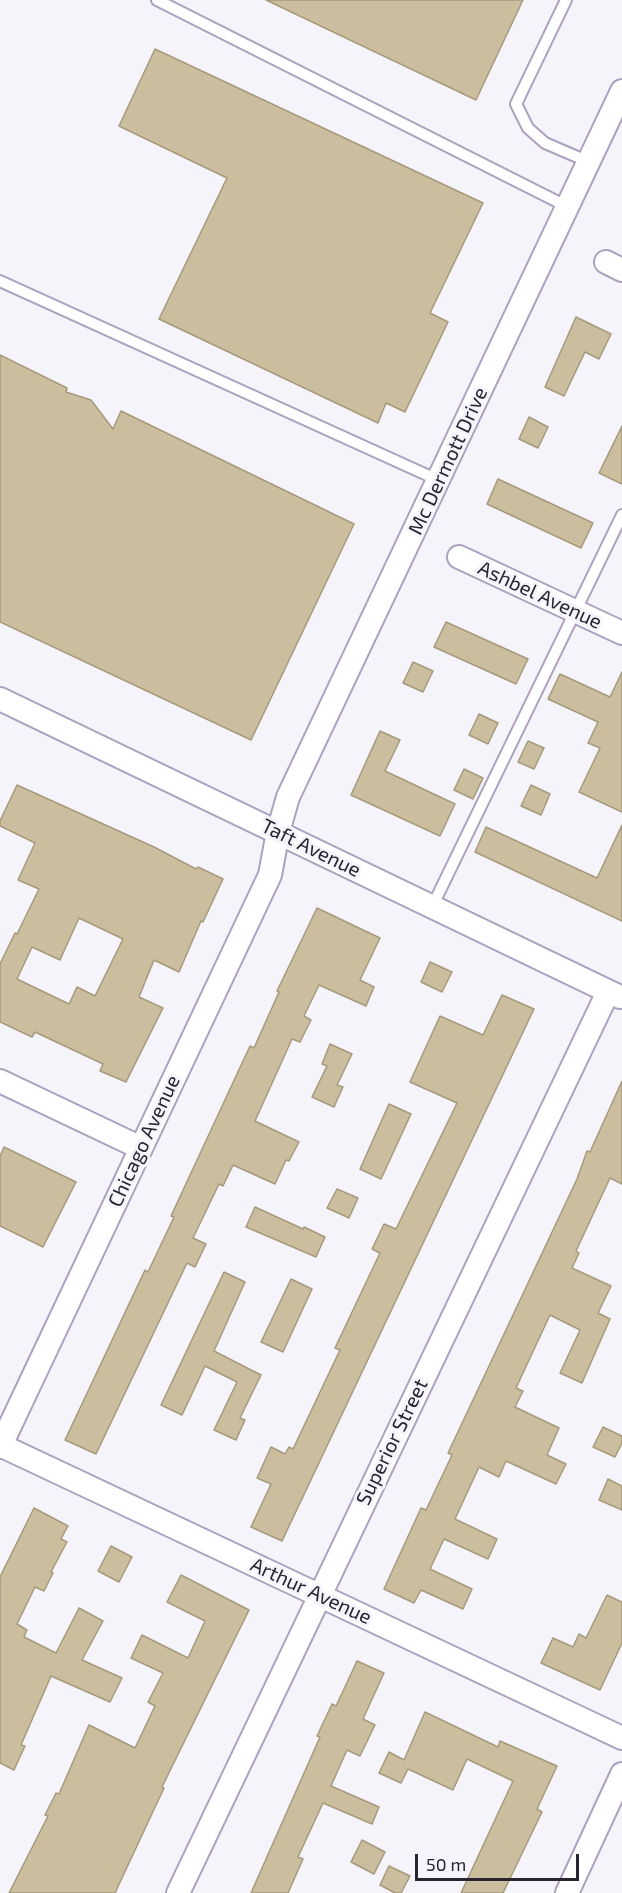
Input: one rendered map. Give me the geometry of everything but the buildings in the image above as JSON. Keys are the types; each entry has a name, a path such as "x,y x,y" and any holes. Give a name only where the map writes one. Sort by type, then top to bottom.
{"street":[{"name":"Mc Dermott Drive","path":"278,832 288,797 622,91"},
{"name":"Ashbel Avenue","path":"459,557 622,633"},
{"name":"Taft Avenue","path":"0,699 615,995"},
{"name":"Chicago Avenue","path":"0,1446 270,875 278,832"},
{"name":"Superior Street","path":"178,1893 319,1595 615,995"},
{"path":"0,1081 141,1148"},
{"name":"Arthur Avenue","path":"0,1446 622,1738"},
{"path":"567,1893 622,1774"}],"lane":[{"path":"157,0 568,207"},
{"path":"566,0 516,104 528,128 545,143 589,162"},
{"path":"0,281 439,480"},
{"path":"432,907 622,515"}]}
